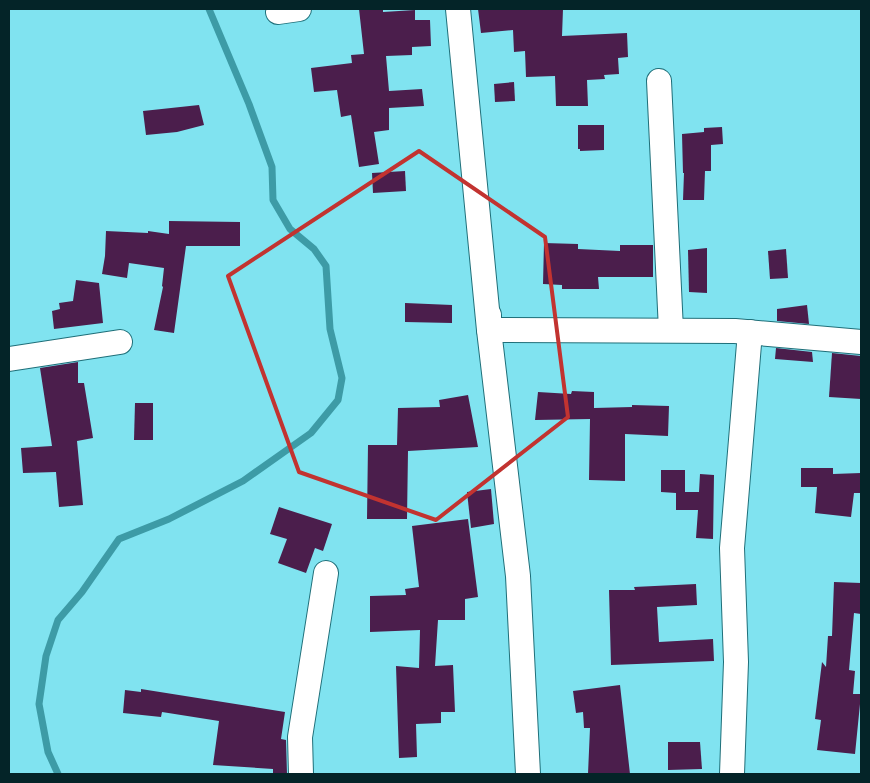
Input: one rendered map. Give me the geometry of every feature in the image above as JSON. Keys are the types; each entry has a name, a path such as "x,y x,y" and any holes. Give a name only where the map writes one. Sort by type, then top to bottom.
{"street":[{"path":"458,9 490,330 518,576 528,774"},
{"path":"658,81 672,330"},
{"path":"487,211 490,330"},
{"path":"490,330 750,332 861,342"},
{"path":"732,774 736,662 732,548 750,332"},
{"path":"9,359 120,342"},
{"path":"301,774 300,737 326,573"}],"highlighted area":[{"path":"419,151 545,237 568,417 436,520 299,472 228,276"}],"building":[{"path":"359,9 383,9 383,12 415,10 415,20 430,20 431,46 412,47 412,55 386,56 389,91 422,89 424,106 389,108 389,130 374,132 379,164 359,167 351,115 341,117 337,90 314,92 311,68 352,63 351,55 364,54"},
{"path":"478,9 563,9 562,36 627,33 628,57 618,58 619,74 604,75 605,79 587,80 588,106 556,106 555,76 526,77 525,51 514,52 513,30 481,33"},
{"path":"514,82 515,101 495,102 494,84"},
{"path":"199,105 204,125 177,132 146,135 143,111"},
{"path":"578,125 604,125 604,150 580,151 578,149"},
{"path":"722,127 723,144 711,145 711,171 705,171 704,200 683,200 682,134 704,132 704,128"},
{"path":"405,171 406,191 373,193 372,173"},
{"path":"169,221 240,222 240,246 186,246 174,333 154,330 163,287 164,268 129,263 127,278 102,274 106,231 148,233 148,231 169,234"},
{"path":"544,243 578,244 578,249 620,251 620,245 653,245 653,277 598,277 599,289 562,289 562,285 543,284"},
{"path":"707,248 707,293 689,292 688,250"},
{"path":"786,249 788,278 770,279 768,251"},
{"path":"76,280 99,283 103,323 54,329 52,311 60,309 59,303 73,301"},
{"path":"405,303 452,305 452,323 405,322"},
{"path":"807,305 809,324 777,321 777,309"},
{"path":"776,348 812,352 813,362 775,359"},
{"path":"832,353 861,356 861,399 829,397"},
{"path":"78,362 78,383 84,383 93,438 77,441 83,505 59,507 56,472 23,473 21,448 52,446 40,368"},
{"path":"572,391 594,392 594,408 632,407 632,405 669,406 668,436 625,434 625,481 589,480 590,419 535,420 538,392 571,394"},
{"path":"468,395 478,447 408,451 407,519 367,519 368,445 397,445 398,408 440,407 439,400"},
{"path":"135,403 153,403 153,440 134,440"},
{"path":"801,468 833,468 833,474 861,473 861,493 854,493 851,517 815,513 817,487 801,487"},
{"path":"661,470 685,470 685,492 699,492 700,474 714,475 713,539 696,538 698,510 676,510 676,493 661,492"},
{"path":"491,489 494,524 471,528 467,492"},
{"path":"279,507 332,524 323,551 315,548 306,573 278,563 287,539 270,534"},
{"path":"468,519 478,597 465,599 465,620 438,620 435,666 453,665 455,712 441,712 441,723 416,724 417,757 399,758 396,666 419,668 420,630 370,632 370,596 406,595 405,589 419,587 412,526"},
{"path":"834,582 861,583 861,614 854,613 849,670 855,671 853,694 861,694 855,754 817,750 821,720 815,719 822,662 826,667 828,636 832,636"},
{"path":"696,584 697,605 657,607 659,642 713,639 714,661 611,665 609,590 635,590 634,587"},
{"path":"620,685 630,774 588,774 590,728 584,728 583,712 576,713 573,691"},
{"path":"141,689 285,712 281,739 286,740 287,774 273,774 273,769 213,765 219,721 162,712 161,717 123,713 125,690 141,692"},
{"path":"668,742 700,742 702,769 668,770"}],"waterway":[{"path":"58,774 48,752 39,704 46,656 58,620 82,592 119,539 169,519 243,481 311,433 338,400 342,378 330,329 326,266 314,249 290,229 273,200 272,167 249,104 209,9"}]}
